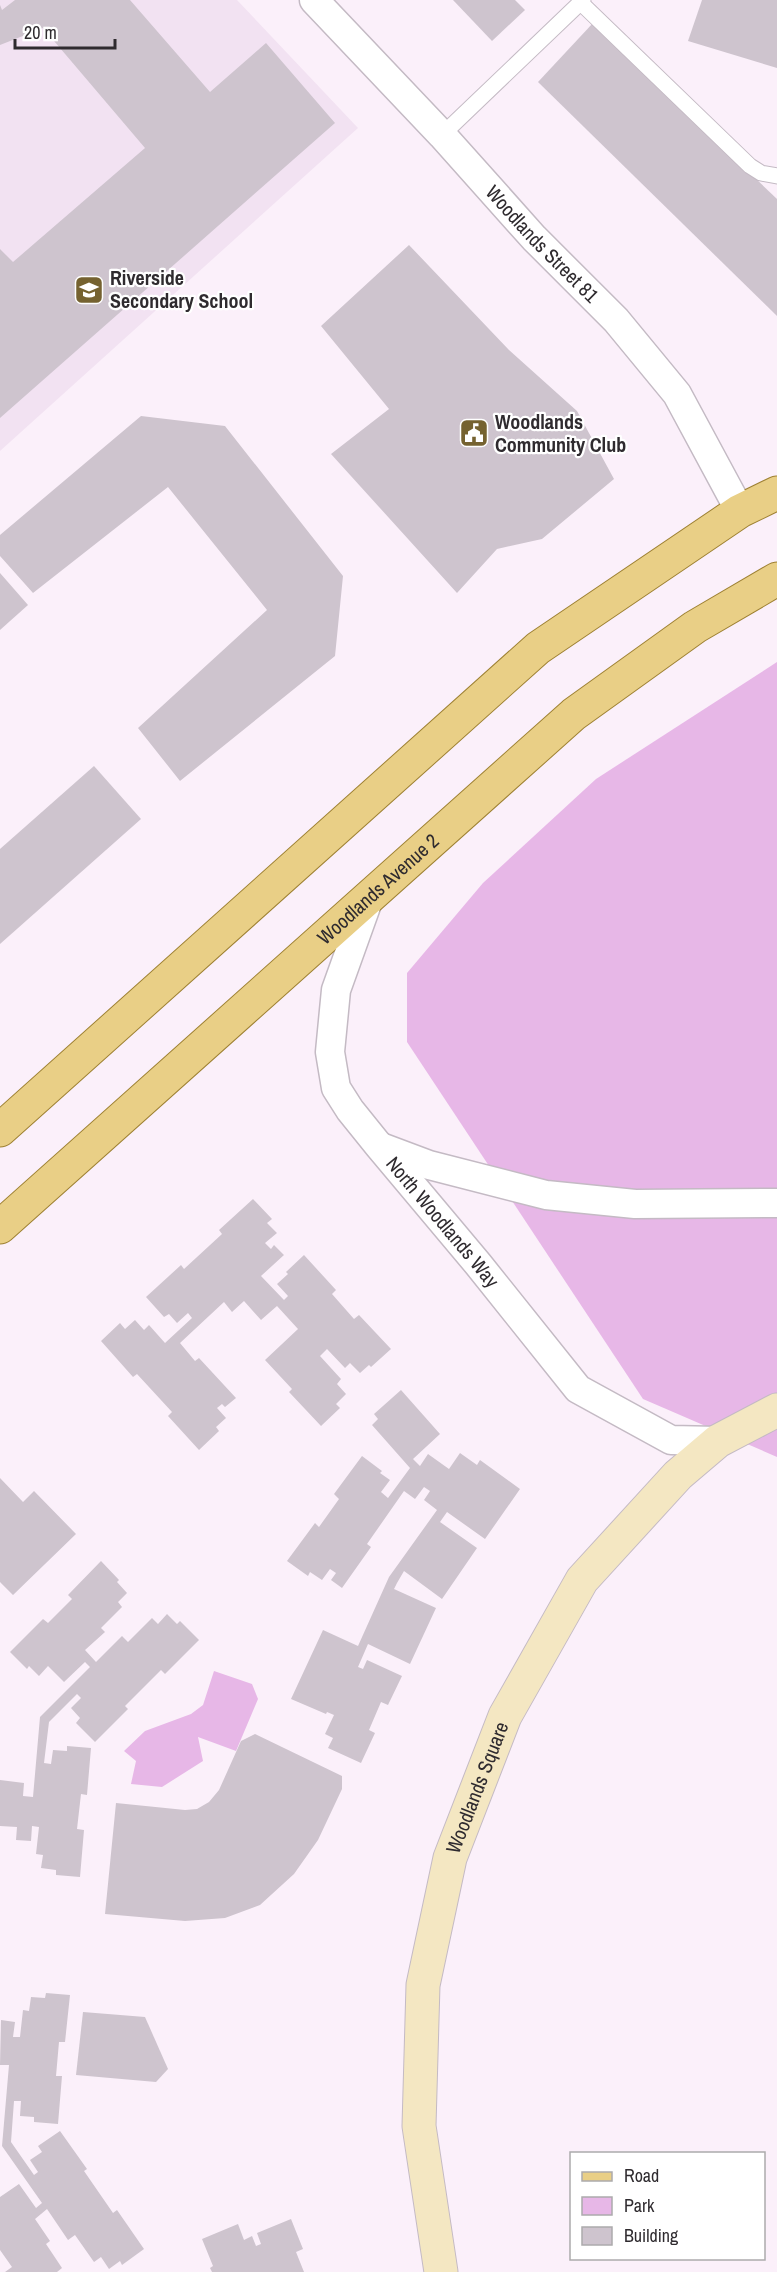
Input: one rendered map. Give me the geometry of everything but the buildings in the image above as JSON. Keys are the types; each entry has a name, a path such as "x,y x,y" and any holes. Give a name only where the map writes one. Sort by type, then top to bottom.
{"main road":[{"path":"0,1130 538,648 740,511 777,493"},
{"name":"Woodlands Avenue 2","path":"0,1227 574,714 695,627 777,579"}],"street":[{"name":"Woodlands Street 81","path":"314,0 442,135 534,238 616,320 677,394 740,511"},
{"name":"North Woodlands Way","path":"369,898 336,990 330,1052 336,1088 350,1110 578,1389 671,1440 718,1441"},
{"path":"379,1146 429,1165 546,1195 635,1204 777,1203"},
{"name":"Woodlands Square","path":"441,2272 419,2126 423,1985 450,1858 505,1716 582,1580 678,1475 718,1441 777,1410"}],"lane":[{"path":"442,135 582,1 750,166 761,173 777,176"}],"shaded area":[{"name":"Riverside Secondary School","path":"0,0 237,0 358,128 0,451"}],"green space":[{"path":"777,662 777,1457 643,1399 407,1042 407,973 483,883 596,779"},
{"path":"214,1671 252,1684 258,1699 236,1751 198,1737 203,1761 162,1787 131,1784 136,1761 124,1751 145,1731 191,1714 203,1705"}],"place":[{"name":"Riverside Secondary School","path":"89,290"},
{"name":"Woodlands Community Club","path":"474,433"}]}
